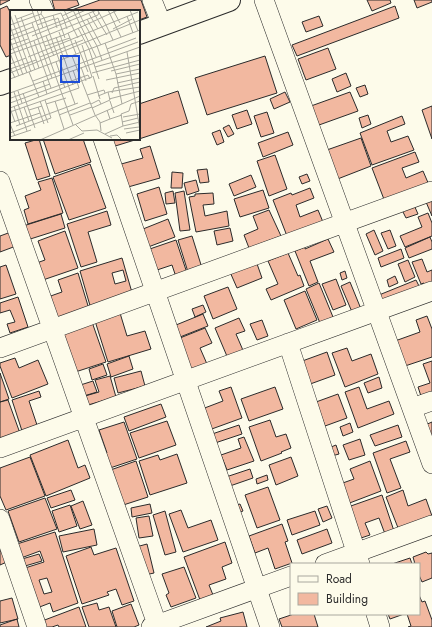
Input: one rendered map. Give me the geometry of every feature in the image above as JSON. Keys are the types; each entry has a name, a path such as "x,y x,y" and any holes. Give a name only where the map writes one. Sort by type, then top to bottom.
{"street":[{"path":"39,0 44,10"},
{"path":"152,0 162,25"},
{"path":"140,33 229,0"},
{"path":"264,0 432,464"},
{"path":"0,84 10,80"},
{"path":"103,140 270,627"},
{"path":"0,182 84,417 156,626 290,576"},
{"path":"0,348 432,191"},
{"path":"0,448 432,291"},
{"path":"288,343 358,558"},
{"path":"412,408 432,401"},
{"path":"0,519 37,627"},
{"path":"330,563 358,558 432,525"},
{"path":"376,615 380,627"}],"building":[{"path":"0,0 10,0 0,5"},
{"path":"52,0 77,0 79,5 65,10 55,10"},
{"path":"100,0 141,0 147,17 140,20 140,10 72,10"},
{"path":"367,0 390,0 391,3 372,11"},
{"path":"414,0 432,0 432,2 417,8"},
{"path":"7,6 10,12 10,55 6,57 0,45 0,9"},
{"path":"395,6 399,18 297,56 292,45"},
{"path":"319,16 323,26 306,32 302,22"},
{"path":"328,48 336,69 306,80 298,59"},
{"path":"265,56 277,93 207,115 195,78"},
{"path":"346,73 351,86 337,92 332,79"},
{"path":"365,85 368,94 360,97 356,88"},
{"path":"178,91 188,123 140,139 140,104"},
{"path":"285,92 290,102 274,109 270,99"},
{"path":"350,92 358,111 319,125 311,106"},
{"path":"432,106 432,139 422,110"},
{"path":"247,110 252,124 237,129 232,115"},
{"path":"267,112 274,133 261,137 254,116"},
{"path":"368,115 371,124 362,128 359,118"},
{"path":"402,116 405,124 387,131 391,142 408,136 414,150 372,165 360,133"},
{"path":"229,125 234,134 228,137 223,128"},
{"path":"220,130 224,142 217,145 212,133"},
{"path":"288,132 293,145 263,157 258,143"},
{"path":"361,138 371,166 335,180 324,151"},
{"path":"39,140 50,176 37,180 25,143"},
{"path":"43,140 83,140 91,162 55,174"},
{"path":"109,140 135,140 112,147"},
{"path":"150,146 160,178 121,189 114,166 143,158 140,149"},
{"path":"415,152 419,162 402,168 406,178 423,171 429,185 385,202 372,168"},
{"path":"275,155 287,189 269,196 257,161"},
{"path":"90,164 106,208 69,220 53,177"},
{"path":"207,169 209,182 200,183 197,170"},
{"path":"172,172 183,173 182,188 171,188"},
{"path":"307,174 310,181 302,184 299,177"},
{"path":"251,175 256,187 234,196 229,184"},
{"path":"52,178 63,213 28,224 24,210 29,208 25,196 41,190 38,182"},
{"path":"196,180 199,191 187,195 184,183"},
{"path":"159,187 167,214 145,221 137,194"},
{"path":"310,188 314,198 296,205 300,217 318,210 323,222 287,236 273,200"},
{"path":"263,190 269,208 240,217 234,199"},
{"path":"173,191 175,203 166,204 165,193"},
{"path":"184,191 190,230 180,231 175,193"},
{"path":"213,193 214,204 203,205 205,216 227,211 229,226 196,232 189,197 195,196 195,194"},
{"path":"432,199 432,216 426,202"},
{"path":"414,205 418,214 406,218 402,210"},
{"path":"269,210 281,236 249,248 244,235 258,229 253,216"},
{"path":"107,211 111,225 88,232 97,262 81,267 67,224"},
{"path":"428,213 432,223 432,236 405,247 400,236 422,227 418,217"},
{"path":"61,214 65,228 24,241 20,227"},
{"path":"168,219 175,237 140,250 133,233"},
{"path":"230,228 233,241 217,245 214,231"},
{"path":"374,230 383,251 375,255 366,234"},
{"path":"390,230 396,246 388,249 381,233"},
{"path":"65,231 78,268 37,282 31,265 45,260 38,241"},
{"path":"11,232 16,246 0,252 0,236"},
{"path":"192,236 202,268 188,272 178,240"},
{"path":"430,237 432,249 409,258 405,248"},
{"path":"328,239 334,252 310,261 318,282 309,286 295,251 305,247 305,249"},
{"path":"176,240 187,273 176,277 172,265 148,273 141,252"},
{"path":"401,249 404,258 381,267 378,258"},
{"path":"288,253 304,286 271,300 266,289 278,284 268,261"},
{"path":"122,258 133,296 91,309 80,271","holes":["123,270 126,281 115,284 112,273"]},
{"path":"422,259 427,272 432,270 432,283 425,286 424,283 421,284 412,262"},
{"path":"408,260 415,277 405,282 398,264"},
{"path":"256,261 262,278 237,288 230,272"},
{"path":"6,265 16,294 0,299 0,267"},
{"path":"345,271 347,278 342,280 340,273"},
{"path":"78,273 89,309 53,321 45,298 62,292 58,280"},
{"path":"395,276 398,283 389,287 387,280"},
{"path":"336,279 346,305 333,310 322,284"},
{"path":"416,280 421,290 384,305 379,295"},
{"path":"350,282 361,309 352,312 341,286"},
{"path":"319,283 333,317 320,323 306,289"},
{"path":"228,287 237,309 213,319 204,296"},
{"path":"305,291 317,320 296,329 284,300"},
{"path":"18,297 28,327 10,333 7,324 15,322 10,310 0,313 0,303"},
{"path":"203,305 206,312 195,317 192,309"},
{"path":"120,313 127,336 145,331 151,349 108,362 95,321"},
{"path":"203,314 208,326 180,337 176,325"},
{"path":"427,316 432,329 432,357 405,366 395,341 420,332 416,320"},
{"path":"239,318 245,331 236,334 245,355 229,361 215,328"},
{"path":"262,320 268,336 257,340 250,324"},
{"path":"92,322 106,362 63,376 50,336"},
{"path":"205,328 212,343 200,348 207,364 190,372 175,340"},
{"path":"347,348 352,361 371,354 378,374 345,387 332,353"},
{"path":"327,352 335,375 302,387 294,364"},
{"path":"129,356 133,369 111,377 107,364"},
{"path":"15,358 19,368 38,360 48,384 12,398 0,363"},
{"path":"432,361 432,399 423,402 418,387 430,383 423,364"},
{"path":"103,364 107,375 92,380 89,369"},
{"path":"141,371 145,386 118,393 114,378"},
{"path":"0,373 9,399 0,402"},
{"path":"110,376 116,397 74,409 71,400 99,392 95,380"},
{"path":"379,377 382,388 368,393 364,383"},
{"path":"93,381 97,392 74,399 71,388"},
{"path":"231,387 242,418 209,430 202,409 223,401 219,391"},
{"path":"275,387 283,409 249,421 241,399"},
{"path":"359,387 367,409 389,401 394,414 358,428 345,392"},
{"path":"39,391 41,397 29,401 38,428 23,434 12,400"},
{"path":"338,394 347,418 325,426 316,402"},
{"path":"8,400 21,436 0,444 0,402"},
{"path":"161,404 166,417 129,431 124,417"},
{"path":"270,420 276,437 286,434 291,448 261,461 249,427"},
{"path":"167,421 176,445 139,458 130,433"},
{"path":"124,422 137,459 101,471 96,457 107,453 99,430"},
{"path":"432,422 432,444 425,425"},
{"path":"350,423 353,432 343,436 340,427"},
{"path":"239,425 242,434 212,444 209,435"},
{"path":"398,425 402,437 375,446 370,435"},
{"path":"244,437 254,461 227,470 221,455 241,448 238,439"},
{"path":"360,439 365,455 349,460 343,445"},
{"path":"68,440 78,468 85,465 90,478 46,496 30,455"},
{"path":"406,441 410,452 390,459 401,488 387,493 373,453"},
{"path":"336,445 339,454 328,457 326,449"},
{"path":"177,454 187,483 150,495 139,461 158,455 160,460"},
{"path":"30,457 45,496 6,510 0,496 0,468"},
{"path":"291,457 298,476 276,485 269,465"},
{"path":"136,461 148,497 114,508 102,473"},
{"path":"370,461 381,491 347,504 340,484 354,479 350,469"},
{"path":"250,469 253,478 227,487 223,478"},
{"path":"267,475 268,480 257,484 256,479"},
{"path":"268,487 280,520 257,528 245,495"},
{"path":"71,490 75,500 51,508 47,498"},
{"path":"403,490 408,506 426,499 432,516 400,533 386,497"},
{"path":"382,495 394,531 385,534 379,518 365,523 370,535 358,539 348,507"},
{"path":"45,498 57,529 19,542 8,511"},
{"path":"83,501 92,525 80,529 71,506"},
{"path":"150,504 152,513 132,517 131,508"},
{"path":"240,504 243,511 236,514 233,506"},
{"path":"70,505 77,526 59,532 52,511"},
{"path":"327,506 332,518 323,522 318,509"},
{"path":"181,510 188,528 211,520 218,540 183,552 169,514"},
{"path":"165,511 176,552 165,555 153,515"},
{"path":"315,511 320,525 292,535 287,520"},
{"path":"149,516 153,536 139,538 136,518"},
{"path":"282,524 288,541 285,542 292,563 275,569 268,548 255,553 249,536"},
{"path":"94,529 97,545 63,552 59,536"},
{"path":"327,529 332,543 302,554 297,540"},
{"path":"55,532 78,603 53,612 50,603 37,608 25,568 44,562 40,551 21,558 17,544","holes":["47,578 52,592 44,594 39,580"]},
{"path":"225,542 232,563 222,567 226,579 209,585 213,595 200,600 184,557"},
{"path":"147,544 154,573 132,578 136,547"},
{"path":"91,547 94,555 116,548 134,601 122,605 116,589 107,592 109,595 82,604 66,556"},
{"path":"3,550 9,561 0,565 0,551"},
{"path":"426,552 428,554 432,553 432,578 422,582 420,577 420,563 415,563 413,557"},
{"path":"39,554 42,561 25,566 22,559"},
{"path":"410,558 412,563 395,563"},
{"path":"184,567 196,598 171,607 166,595 169,593 162,574"},
{"path":"420,597 422,602 425,601 432,620 432,627 408,627 411,626 407,615 420,615"},
{"path":"12,598 18,619 0,623 0,601"},
{"path":"97,603 99,610 109,607 116,627 89,627 82,607"},
{"path":"131,604 139,625 134,627 117,627 112,611"},
{"path":"79,607 86,627 59,627 58,625 45,627 42,621"},
{"path":"243,612 247,627 206,627 221,621 220,618"},
{"path":"291,615 314,615 318,627 282,627 279,619"},
{"path":"388,615 401,615 390,619"},
{"path":"17,619 19,627 0,627 0,625"}]}
